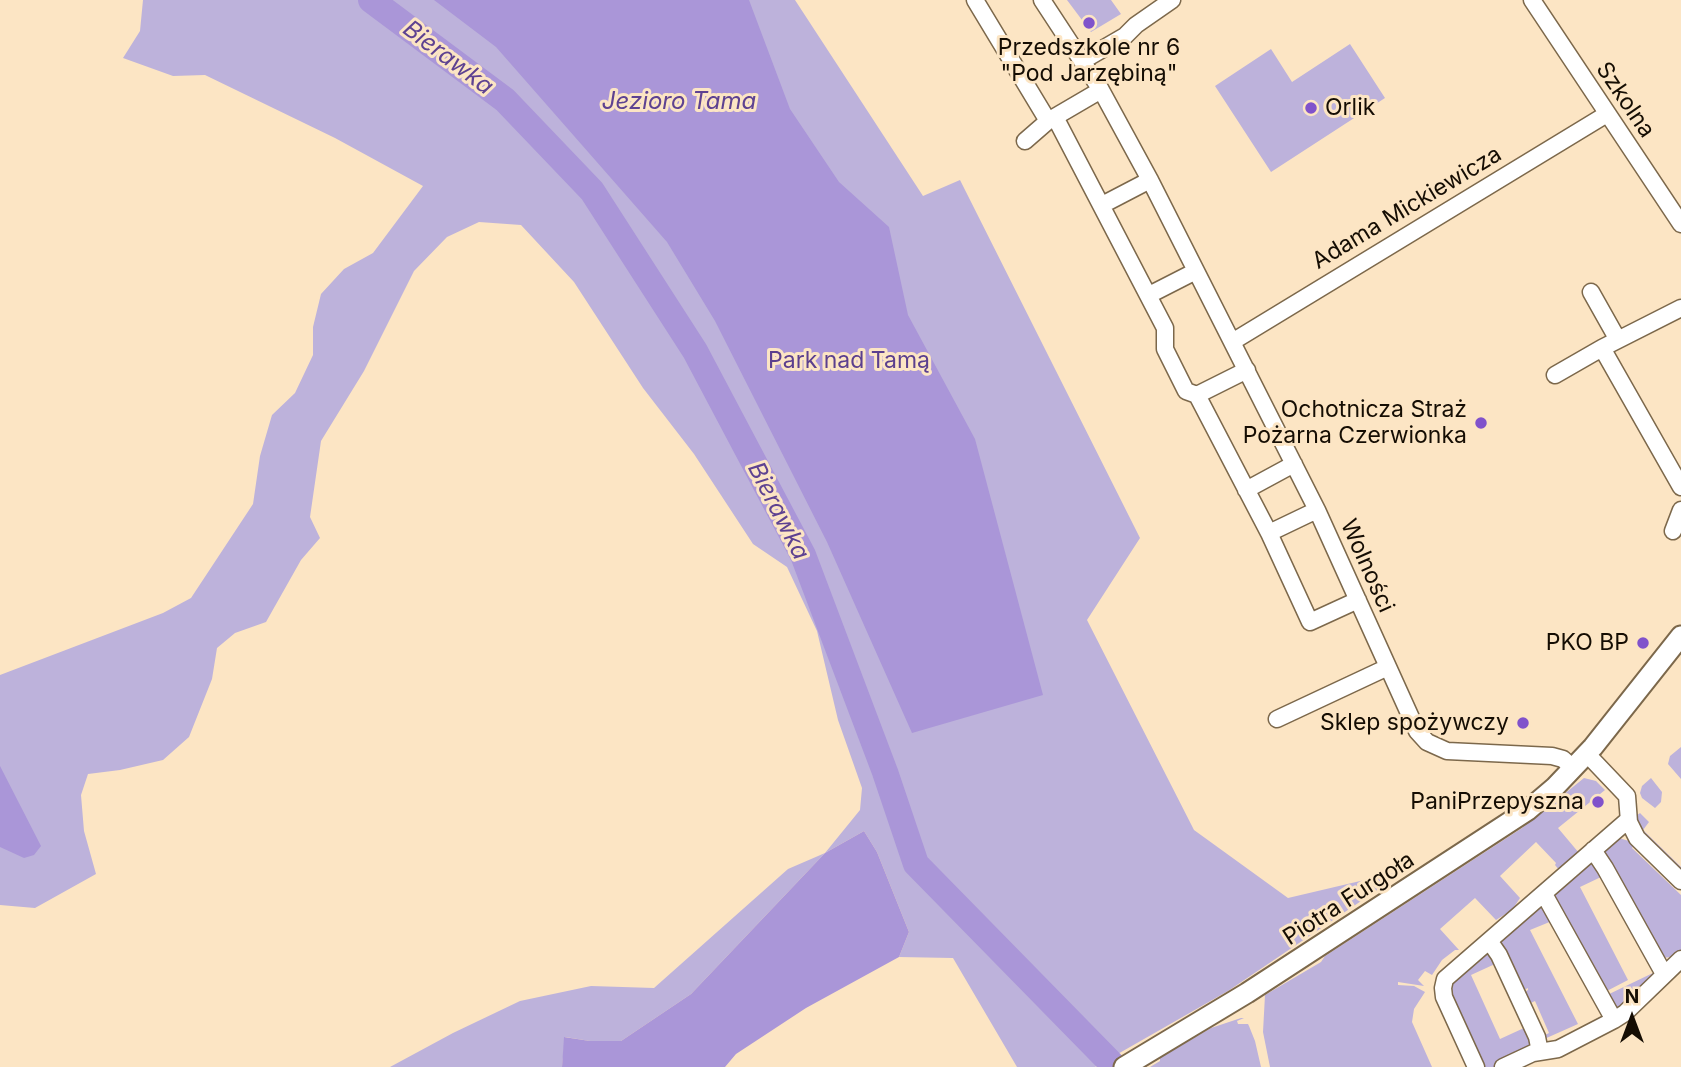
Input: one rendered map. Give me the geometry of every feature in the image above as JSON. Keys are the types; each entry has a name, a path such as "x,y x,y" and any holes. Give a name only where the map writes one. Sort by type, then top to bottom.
{"main road":[{"name":"Piotra Furgoła","path":"1124,1067 1257,987 1491,836 1537,803 1580,761 1681,636"}],"street":[{"path":"975,0 1102,205 1165,328 1165,349 1186,391 1197,395 1269,534 1310,622 1358,600"},
{"name":"Wolności","path":"1042,0 1101,90 1150,180 1317,510 1417,731 1434,746 1447,751 1552,756 1580,761"},
{"path":"1082,61 1125,36 1171,0"},
{"name":"Szkolna","path":"1531,0 1681,224"},
{"path":"1024,141 1051,119 1101,90"},
{"name":"Adama Mickiewicza","path":"1232,342 1607,114"},
{"path":"1102,205 1150,180"},
{"path":"1149,295 1196,271"},
{"path":"1591,292 1618,340"},
{"path":"1555,375 1618,340 1646,331 1681,307"},
{"path":"1602,348 1681,487"},
{"path":"1197,395 1247,370"},
{"path":"1246,490 1294,464"},
{"path":"1269,534 1317,510"},
{"path":"1673,531 1681,510"},
{"path":"1277,719 1388,667"},
{"path":"1580,761 1625,793 1629,803 1628,820 1637,838 1681,881"},
{"path":"1476,1067 1448,1007 1443,988 1448,975 1490,942 1628,820"},
{"path":"1593,850 1664,974"},
{"path":"1544,894 1614,1020"},
{"path":"1490,942 1499,955 1537,1037 1540,1052"},
{"path":"1503,1067 1540,1052 1558,1049 1614,1020 1625,1013 1681,959"}],"green space":[{"name":"Park nad Tamą","path":"143,0 795,0 923,196 960,180 1140,538 1087,620 1194,830 1288,898 1407,870 1228,991 1095,1067 1017,1067 953,958 899,957 909,932 877,852 864,831 825,853 860,810 862,788 838,720 817,631 787,567 753,544 694,454 643,388 574,282 521,225 479,222 447,237 414,271 364,371 321,441 310,517 320,538 301,560 266,622 235,633 217,648 212,679 189,737 163,760 88,774 81,795 84,831 96,874 35,908 0,905 0,675 163,613 191,598 253,504 260,456 272,415 295,393 313,355 313,327 321,294 344,269 373,253 423,186 335,138 205,75 173,76 123,58 140,31"},
{"name":"Przedszkole nr 6 \"Pod Jarzębiną\"","path":"1067,0 1111,0 1121,14 1091,32"},
{"name":"Orlik","path":"1350,44 1385,98 1271,172 1215,86 1271,49 1292,82"},
{"path":"1681,747 1681,779 1668,764 1670,756"},
{"path":"1584,778 1596,781 1605,790 1558,828 1579,853 1559,870 1556,863 1536,842 1500,876 1520,898 1512,910 1496,920 1475,898 1440,929 1459,950 1442,960 1432,975 1425,971 1418,980 1424,986 1398,982 1398,985 1414,986 1425,992 1414,1009 1412,1022 1432,1067 1270,1067 1263,1032 1265,995 1321,962 1325,956 1522,828"},
{"path":"1651,778 1662,792 1661,802 1655,808 1642,798 1640,793 1642,786"},
{"path":"1640,813 1649,822 1643,830 1681,867 1681,871 1643,835 1636,816"},
{"path":"1619,838 1634,845 1632,848 1681,895 1681,950 1672,957 1661,958 1604,855 1605,848"},
{"path":"825,853 691,994 621,1041 590,1041 565,1037 562,1067 390,1067 520,1001 591,986 654,988 788,869"},
{"path":"1589,864 1595,865 1601,877 1580,887 1628,980 1603,993 1554,900 1560,888"},
{"path":"1540,907 1546,907 1552,921 1530,930 1578,1024 1542,1040 1541,1037 1549,1033 1535,1001 1526,1005 1521,994 1528,988 1520,992 1500,944"},
{"path":"1484,952 1489,952 1495,964 1471,975 1500,1039 1524,1028 1533,1042 1528,1051 1494,1067 1483,1067 1447,987"},
{"path":"1655,972 1619,1010 1613,1008 1605,996"},
{"path":"1244,1018 1237,1021 1238,1024 1248,1024 1261,1067 1150,1067 1160,1061 1160,1058 1211,1028"}],"water":[{"name":"Jezioro Tama","path":"434,0 749,0 790,109 839,182 889,227 908,315 975,439 1043,695 912,733 827,542 715,321 667,242 496,47"},
{"path":"0,766 41,846 34,855 24,858 0,847"},
{"path":"864,831 877,852 909,932 899,957 806,1008 736,1054 725,1067 562,1067 564,1037 590,1041 621,1041 691,994 825,853"}],"waterway":[{"name":"Bierawka","path":"371,0 505,100 592,191 695,351 803,555 885,772 916,864 1115,1067"}],"place":[{"name":"Przedszkole nr 6 \"Pod Jarzębiną\"","path":"1089,23"},
{"name":"Orlik","path":"1311,108"},
{"name":"Ochotnicza Straż Pożarna Czerwionka","path":"1481,423"},
{"name":"PKO BP","path":"1643,643"},
{"name":"Sklep spożywczy","path":"1523,723"},
{"name":"PaniPrzepyszna","path":"1598,802"}]}
